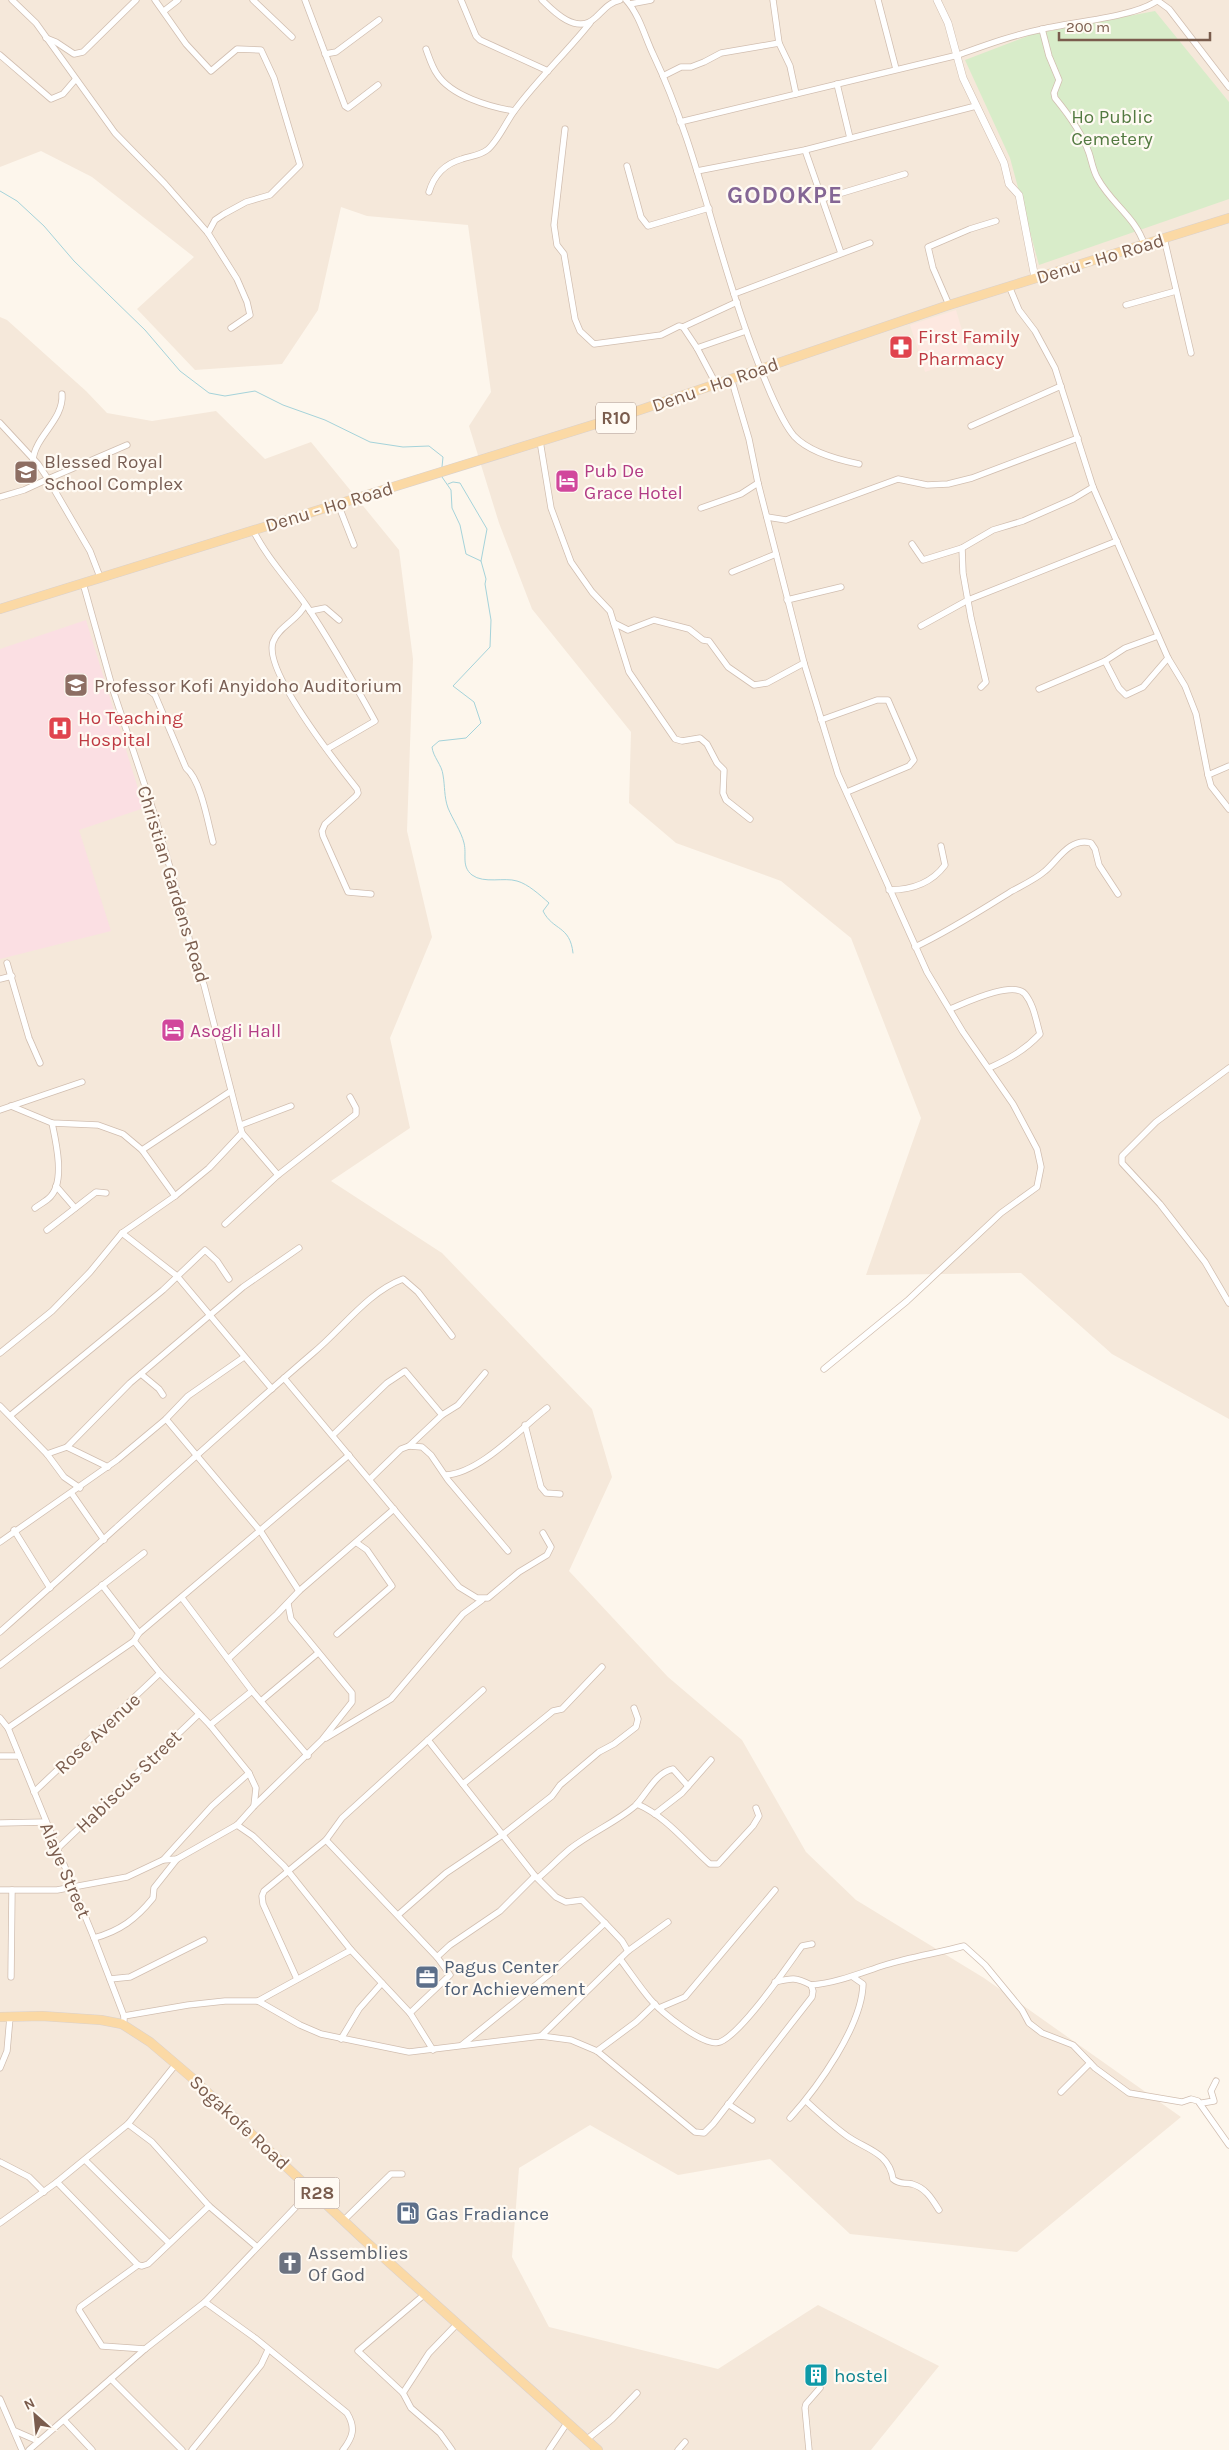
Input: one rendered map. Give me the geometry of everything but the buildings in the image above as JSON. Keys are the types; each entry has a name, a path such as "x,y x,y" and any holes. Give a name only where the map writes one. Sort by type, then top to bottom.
{"main road":[{"name":"Denu - Ho Road","path":"0,609 540,441 950,305 1229,218"},
{"name":"Sogakofe Road","path":"0,2017 123,2020 176,2064 457,2324 598,2450"}],"street":[{"path":"12,0 29,15 115,133 165,184 208,232 225,257 248,302 250,316 231,328"},
{"path":"46,38 74,54 84,52 136,0"},
{"path":"155,0 186,44 211,70 237,49 261,50 274,78 300,165 270,195 246,202 224,214 215,220 208,232"},
{"path":"164,11 178,0"},
{"path":"253,0 292,37"},
{"path":"305,0 347,108 355,104 378,85"},
{"path":"461,0 476,36 480,40 548,71"},
{"path":"542,0 560,18 578,24 590,23"},
{"path":"429,192 433,180 444,167 460,159 488,150 514,110 590,23 615,0"},
{"path":"652,0 628,2 664,76 709,208 736,302 760,368 795,437 827,454 859,464"},
{"path":"878,0 896,69"},
{"path":"937,0 948,23 963,78 973,95 976,106 1004,163 1009,184 1018,195 1035,278"},
{"path":"772,1 779,43 790,66 796,94"},
{"path":"680,122 958,55 1002,39 1042,29 1140,9 1158,1 1169,9 1229,87"},
{"path":"325,54 336,52 379,20"},
{"path":"1042,29 1048,56 1059,80 1054,93 1055,98 1074,122 1089,153 1096,177 1107,193 1135,224 1144,244"},
{"path":"664,76 681,67 691,67 721,53 779,43"},
{"path":"426,49 437,75 443,82 477,102 514,110"},
{"path":"0,55 51,99 63,94 75,80"},
{"path":"837,84 850,138"},
{"path":"697,171 805,150 976,106"},
{"path":"565,128 554,224 557,245 564,254 575,319 580,331 594,344 661,335 680,326 683,327 736,302"},
{"path":"805,150 841,253"},
{"path":"627,166 640,217 648,226 709,208"},
{"path":"822,199 905,174"},
{"path":"950,305 933,268 928,247 970,229 996,221"},
{"path":"1164,238 1191,352"},
{"path":"734,294 870,243"},
{"path":"1009,286 1019,310 1046,351 1061,386 1093,487 1158,636 1168,658 1185,686 1196,714 1211,786 1229,809"},
{"path":"1126,305 1176,291"},
{"path":"683,327 698,348 716,384"},
{"path":"698,348 746,331"},
{"path":"731,378 749,439 758,483 804,663 838,774 915,947 950,1009 1013,1104 1037,1149 1041,1168 1037,1187 1000,1213 907,1302 824,1369"},
{"path":"971,426 1061,386"},
{"path":"33,460 35,450 50,429 62,404 62,394"},
{"path":"0,423 48,479 90,551 100,577"},
{"path":"767,517 786,520 898,479 927,485 948,484 964,480 1078,438"},
{"path":"540,441 546,486 563,546 571,562 592,592 610,611 626,664 633,678 675,739 682,741 700,738 707,744 716,763 724,770 724,793 726,800 750,820"},
{"path":"0,497 24,490 127,445"},
{"path":"701,508 734,496 758,483"},
{"path":"912,544 923,560 962,548 993,530 1023,522 1093,487"},
{"path":"338,504 354,545"},
{"path":"253,530 273,564 310,611 351,678 374,721 327,749"},
{"path":"921,626 968,600 1117,541"},
{"path":"962,548 962,562 968,600 986,682 982,687"},
{"path":"732,572 776,554"},
{"name":"Christian Gardens Road","path":"83,583 113,690 186,922 192,955 204,985 242,1133"},
{"path":"788,600 841,587"},
{"path":"305,604 299,616 276,638 272,650 303,718 358,793 325,824 322,836 348,892 371,894"},
{"path":"310,611 325,608 339,620"},
{"path":"614,623 628,630 654,620 688,629 703,640 709,641 728,667 754,685 767,683 804,663"},
{"path":"1039,690 1105,661 1125,648 1158,636"},
{"path":"1105,661 1119,688 1126,695 1144,687 1168,658"},
{"path":"113,690 140,686 148,688 155,695 186,768 192,772 197,784 214,842"},
{"path":"821,720 877,700 888,700 914,760 909,766 847,792"},
{"path":"1208,775 1229,766"},
{"path":"915,947 962,924 1043,873 1055,858 1080,842 1091,843 1095,849 1099,865 1118,894"},
{"path":"889,890 907,890 918,886 941,871 945,865 941,846"},
{"path":"8,963 29,1038 40,1063"},
{"path":"0,979 12,976"},
{"path":"950,1009 991,992 1017,988 1024,992 1031,1002 1040,1034 1030,1045 1010,1059 990,1068"},
{"path":"1229,1068 1156,1122 1128,1148 1122,1156 1122,1163 1160,1204 1205,1262 1229,1303"},
{"path":"0,1110 82,1082"},
{"path":"142,1150 231,1090"},
{"path":"225,1224 278,1175 356,1114 356,1108 350,1097"},
{"path":"11,1106 52,1123 86,1124 106,1128 131,1140 142,1150 175,1196"},
{"path":"241,1125 291,1106"},
{"path":"35,1208 52,1196 56,1186 58,1158 52,1123"},
{"path":"0,1353 52,1311 90,1272 122,1233 175,1196 209,1168 242,1133 278,1175"},
{"path":"56,1186 75,1208"},
{"path":"46,1230 98,1191 106,1193"},
{"path":"122,1233 177,1276 272,1389"},
{"path":"47,1454 67,1447 102,1409 141,1374 244,1287 300,1248"},
{"path":"11,1416 164,1290 205,1250 217,1261 229,1279"},
{"path":"0,1632 104,1540 195,1455 338,1333 364,1303 390,1284 403,1280 418,1292 452,1336"},
{"path":"0,1542 14,1530 72,1494 108,1468 166,1419 188,1396 244,1357"},
{"path":"333,1435 387,1383 405,1371 442,1415"},
{"path":"370,1479 401,1449 409,1446 442,1415 458,1405 485,1373"},
{"path":"141,1374 159,1389 163,1395"},
{"path":"284,1378 459,1587 482,1600"},
{"path":"0,1406 47,1454 64,1477 80,1488"},
{"path":"446,1475 456,1474 483,1461 547,1408"},
{"path":"166,1419 261,1532 299,1591"},
{"path":"525,1426 541,1487 546,1493 560,1494"},
{"path":"409,1446 422,1447 508,1552"},
{"path":"67,1447 108,1468"},
{"path":"8,1728 134,1640 139,1633 261,1532 349,1455"},
{"path":"72,1494 104,1540"},
{"path":"228,1659 288,1604 299,1591 357,1543 394,1509"},
{"path":"14,1530 50,1588"},
{"path":"322,1740 391,1699 462,1614 488,1598 519,1572 550,1552 551,1547 543,1533"},
{"path":"336,1634 392,1586 377,1567 372,1556 357,1543"},
{"path":"0,1665 144,1553"},
{"path":"102,1585 139,1633"},
{"path":"182,1598 252,1691 308,1756"},
{"path":"94,1938 114,1932 127,1925 153,1898 154,1888 177,1860 237,1825 254,1806 308,1756 352,1702 353,1697 291,1619 288,1604"},
{"path":"134,1640 160,1673 210,1725 249,1774 256,1788 254,1806"},
{"path":"261,1701 318,1653"},
{"path":"463,1784 553,1711 562,1709 602,1667"},
{"name":"Rose Avenue","path":"34,1792 160,1673"},
{"path":"297,1980 263,1904 262,1896 264,1891 326,1840 342,1818 483,1690"},
{"path":"210,1725 252,1691"},
{"path":"398,1915 446,1874 502,1836 552,1796 560,1785 600,1752 636,1727 638,1719 634,1708"},
{"name":"Habiscus Street","path":"57,1849 199,1714"},
{"name":"Alaye Street","path":"0,1718 8,1728 94,1938 123,2020"},
{"path":"428,1740 502,1836 537,1877 556,1897 566,1902 582,1900 622,1940 628,1951"},
{"path":"0,1756 19,1756"},
{"path":"655,1814 682,1793 711,1760"},
{"path":"437,1957 450,1944 500,1911 570,1849 613,1822 636,1804 641,1796 666,1770 673,1769 688,1786"},
{"path":"0,1890 73,1888 128,1877 163,1860 212,1806 249,1774"},
{"path":"636,1804 655,1814 678,1831 710,1864 718,1864 753,1826 759,1816 756,1808"},
{"path":"0,1823 46,1822"},
{"path":"237,1825 253,1836 289,1872 351,1950 410,2013 432,2050"},
{"path":"326,1840 437,1957 450,1976 410,2013"},
{"path":"163,1860 177,1860"},
{"path":"11,1978 12,1890"},
{"path":"597,2051 657,2006 685,1997 775,1890"},
{"path":"541,2036 628,1951 668,1922"},
{"path":"460,2046 552,1972 605,1923"},
{"path":"110,1979 130,1977 204,1940"},
{"path":"620,1959 657,2006 684,2028 710,2043 718,2043 727,2038 744,2021 802,1946 812,1944"},
{"path":"775,1982 794,1977 811,1984 827,1983 853,1977 885,1965 964,1946 985,1965 1022,2010 1029,2023 1042,2033 1074,2044 1090,2063 1115,2085 1129,2093 1182,2102 1191,2099 1202,2104 1214,2101 1211,2092 1216,2081"},
{"path":"123,2020 188,2005 225,2001 258,2001 351,1950"},
{"path":"790,2118 806,2101 833,2060 860,2010 863,1984 853,1977"},
{"path":"341,2038 360,2009 382,1983"},
{"path":"258,2001 300,2025 321,2034 409,2052 541,2036 571,2040 597,2051 695,2132 704,2133 812,1997 811,1984"},
{"path":"0,2068 8,2051 10,2016"},
{"path":"1061,2092 1090,2063"},
{"path":"0,2222 44,2192 128,2124 176,2064"},
{"path":"806,2101 849,2137 871,2148 891,2169 893,2179 899,2184 911,2184 925,2190 940,2210"},
{"path":"728,2104 752,2120"},
{"path":"1202,2104 1207,2115 1229,2145"},
{"path":"128,2124 152,2142 209,2206 257,2247"},
{"path":"85,2160 169,2243"},
{"path":"0,2162 29,2177 44,2192"},
{"path":"344,2220 391,2174 402,2174"},
{"path":"57,2182 138,2265"},
{"path":"29,2450 145,2349 205,2302 313,2189"},
{"path":"145,2349 102,2346 79,2310 80,2307 138,2265 148,2264 209,2206"},
{"path":"425,2294 358,2351 403,2393 411,2408 440,2434 452,2450"},
{"path":"205,2302 256,2338 268,2350 347,2413 353,2424 352,2438 344,2450"},
{"path":"403,2393 434,2348 457,2324"},
{"path":"192,2450 261,2365 268,2350"},
{"path":"111,2379 182,2450"},
{"path":"809,2450 805,2408 806,2404 820,2388"},
{"path":"586,2440 612,2419 637,2393"},
{"path":"0,2399 22,2450"},
{"path":"64,2420 92,2450"},
{"path":"549,2450 567,2423"},
{"path":"15,2431 38,2442"},
{"path":"678,2450 685,2442"}],"shaded area":[{"path":"0,0 1229,0 1229,1419 1112,1354 1021,1273 866,1275 921,1118 851,938 781,881 676,843 629,803 631,732 532,609 499,523 469,426 491,392 468,225 367,216 341,207 318,310 282,364 195,370 137,309 194,257 92,177 41,151 0,167"},
{"path":"956,310 970,357 925,372 910,325"},
{"path":"0,317 7,320 86,391 107,413 152,421 216,411 265,459 311,442 399,550 413,659 407,831 432,937 390,1038 410,1128 331,1181 442,1253 592,1409 612,1477 569,1571 668,1677 742,1740 806,1852 856,1900 984,1978 1181,2117 1017,2252 850,2234 770,2159 678,2175 590,2125 519,2168 512,2257 549,2327 718,2369 818,2305 939,2366 871,2450 0,2450"},
{"name":"Ho Teaching Hospital","path":"86,620 144,808 79,830 111,931 0,959 0,649"}],"green space":[{"name":"Ho Public Cemetery","path":"1155,11 1229,102 1229,199 1039,265 1010,158 965,60 1033,34"}],"waterway":[{"path":"0,191 17,201 44,226 74,261 145,330 180,371 209,393 225,396 255,391 283,405 325,420 370,442 403,447 429,446 443,457 442,467"},
{"path":"442,477 451,490 452,508 460,525 466,554 481,561 486,579 485,584 491,620 490,647 453,686 474,702 481,723 466,738 439,741 432,747 442,771 447,804 463,839 465,864 469,872 482,879 517,881 534,890 549,903 543,911 551,922 568,937 573,953"},
{"path":"448,484 453,482 460,483 487,529 481,561"}],"place":[{"name":"First Family Pharmacy","path":"901,347"},
{"name":"Blessed Royal School Complex","path":"26,472"},
{"name":"Pub De Grace Hotel","path":"567,481"},
{"name":"Professor Kofi Anyidoho Auditorium","path":"76,685"},
{"name":"Ho Teaching Hospital","path":"60,728"},
{"name":"Asogli Hall","path":"173,1030"},
{"name":"Pagus Center for Achievement","path":"427,1977"},
{"name":"Gas Fradiance","path":"408,2213"},
{"name":"Assemblies Of God","path":"290,2263"},
{"name":"hostel","path":"816,2375"}],"district":[{"name":"GODOKPE","path":"785,195"}]}
